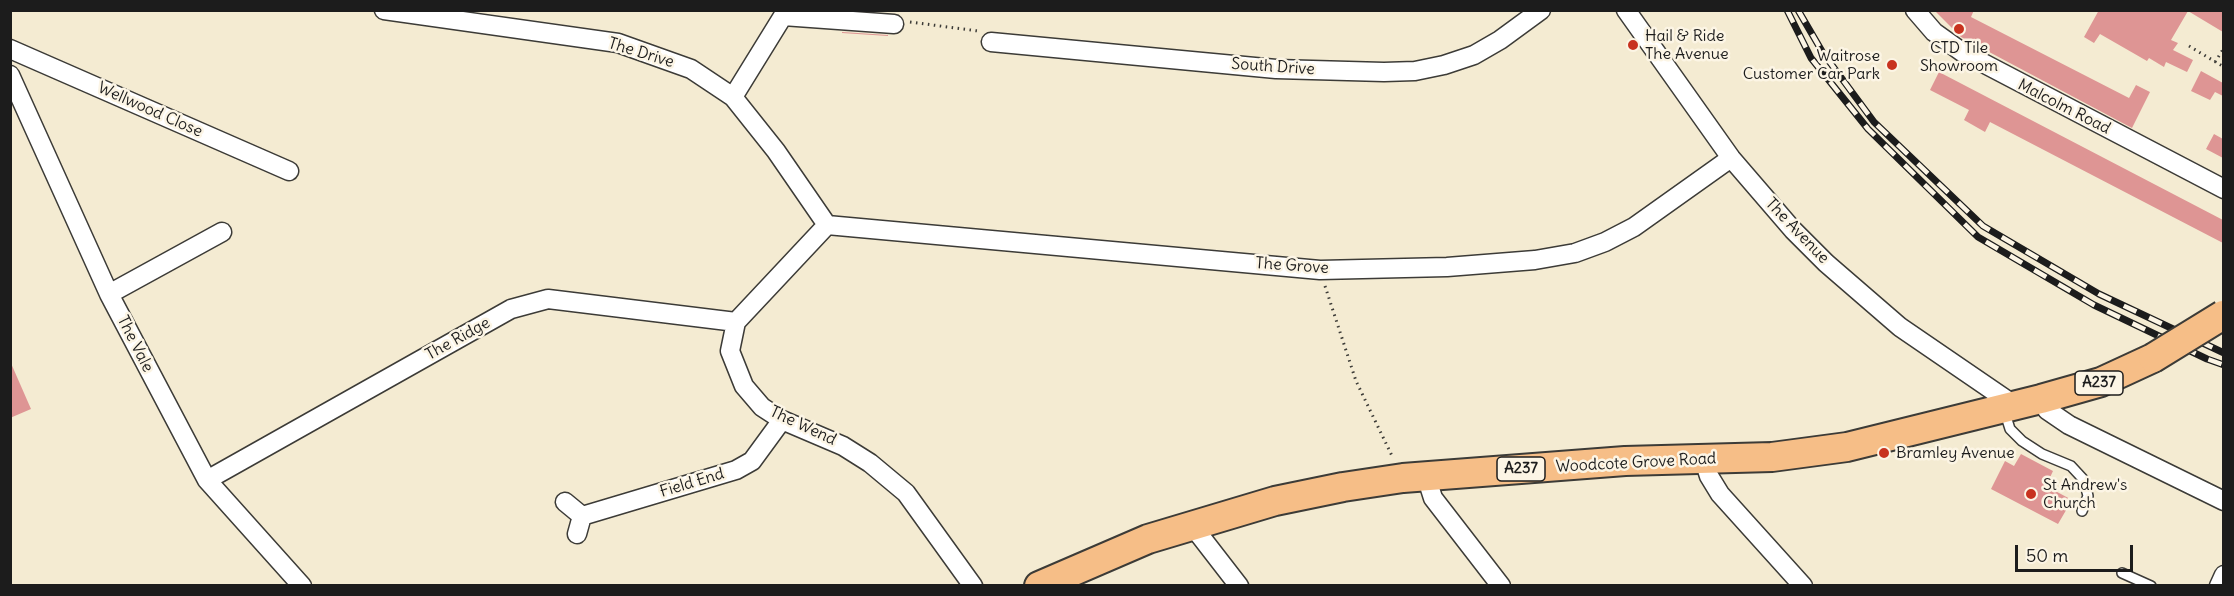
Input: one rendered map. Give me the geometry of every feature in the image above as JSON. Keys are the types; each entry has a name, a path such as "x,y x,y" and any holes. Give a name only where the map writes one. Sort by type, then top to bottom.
{"main road":[{"name":"Woodcote Grove Road","path":"1039,585 1137,543 1191,524 1275,501 1343,487 1414,477 1625,461 1772,457 1847,447 2042,399 2101,382 2153,358 2223,315"}],"street":[{"name":"The Drive","path":"384,10 618,43 691,69 733,96 776,151 827,225"},
{"name":"South Drive","path":"991,42 1276,69 1415,71 1474,55 1500,40 1541,10"},
{"name":"The Avenue","path":"1626,10 1731,158 1794,230 1850,284 1900,327 2009,407"},
{"name":"Malcolm Road","path":"1915,10 1934,32 1962,52 2223,189"},
{"path":"733,96 783,16 894,24"},
{"name":"Wellwood Close","path":"10,49 288,171"},
{"name":"The Vale","path":"10,75 109,294 207,480 302,585"},
{"name":"The Grove","path":"827,225 1320,270 1447,267 1535,260 1575,253 1605,242 1634,227 1731,158"},
{"path":"736,322 827,225"},
{"path":"109,294 222,232"},
{"name":"The Ridge","path":"207,480 511,309 548,299 736,322"},
{"name":"The Wend","path":"736,322 730,351 744,386 762,407 782,420 843,446 870,463 906,494 973,585"},
{"path":"2042,399 2047,410 2069,425 2200,492 2223,501"},
{"name":"Field End","path":"582,516 736,470 752,461 782,420"},
{"path":"1704,460 1709,476 1720,494 1803,585"},
{"path":"1414,477 1501,585"},
{"path":"565,502 582,516 577,534"},
{"path":"1191,524 1239,585"},
{"path":"2219,585 2223,575"}],"lane":[{"path":"2009,407 2010,429 2022,441 2043,454 2071,466 2084,480 2088,496 2082,511"},
{"path":"2122,573 2151,585"}],"path":[{"path":"894,24 903,21 979,31 991,42"},
{"path":"2189,46 2223,68"},
{"path":"2215,62 2223,48"},
{"path":"1320,270 1356,381 1414,477"}],"building":[{"path":"1934,10 1974,10 1971,17 2129,98 2136,85 2150,92 2132,128 1961,37"},
{"path":"2099,10 2223,10 2223,32 2188,11 2171,40 2178,43 2173,50 2193,60 2187,72 2166,62 2164,67 2149,58 2147,61 2100,34 2094,43 2084,37"},
{"path":"842,33 888,35 888,36"},
{"path":"2201,71 2223,83 2223,96 2215,92 2210,100 2191,91"},
{"path":"1939,72 2223,220 2223,243 1990,122 1985,132 1964,120 1969,110 1930,90"},
{"path":"2214,134 2223,139 2223,158 2206,149"},
{"path":"10,361 31,409 10,418"},
{"name":"St Andrew's Church","path":"2021,454 2053,471 2046,486 2072,500 2058,524 1991,489 2005,461 2014,466"}],"railway":[{"path":"1787,10 1811,58 1868,129 1978,237 2094,305 2224,365"},
{"path":"1798,10 1823,53 1874,122 1983,226 2099,294 2224,353"}],"place":[{"name":"CTD Tile Showroom","path":"1959,29"},
{"name":"Hail & Ride The Avenue","path":"1633,45"},
{"name":"Waitrose Customer Car Park","path":"1892,65"},
{"name":"Bramley Avenue","path":"1884,453"},
{"name":"St Andrew's Church","path":"2031,494"}]}
